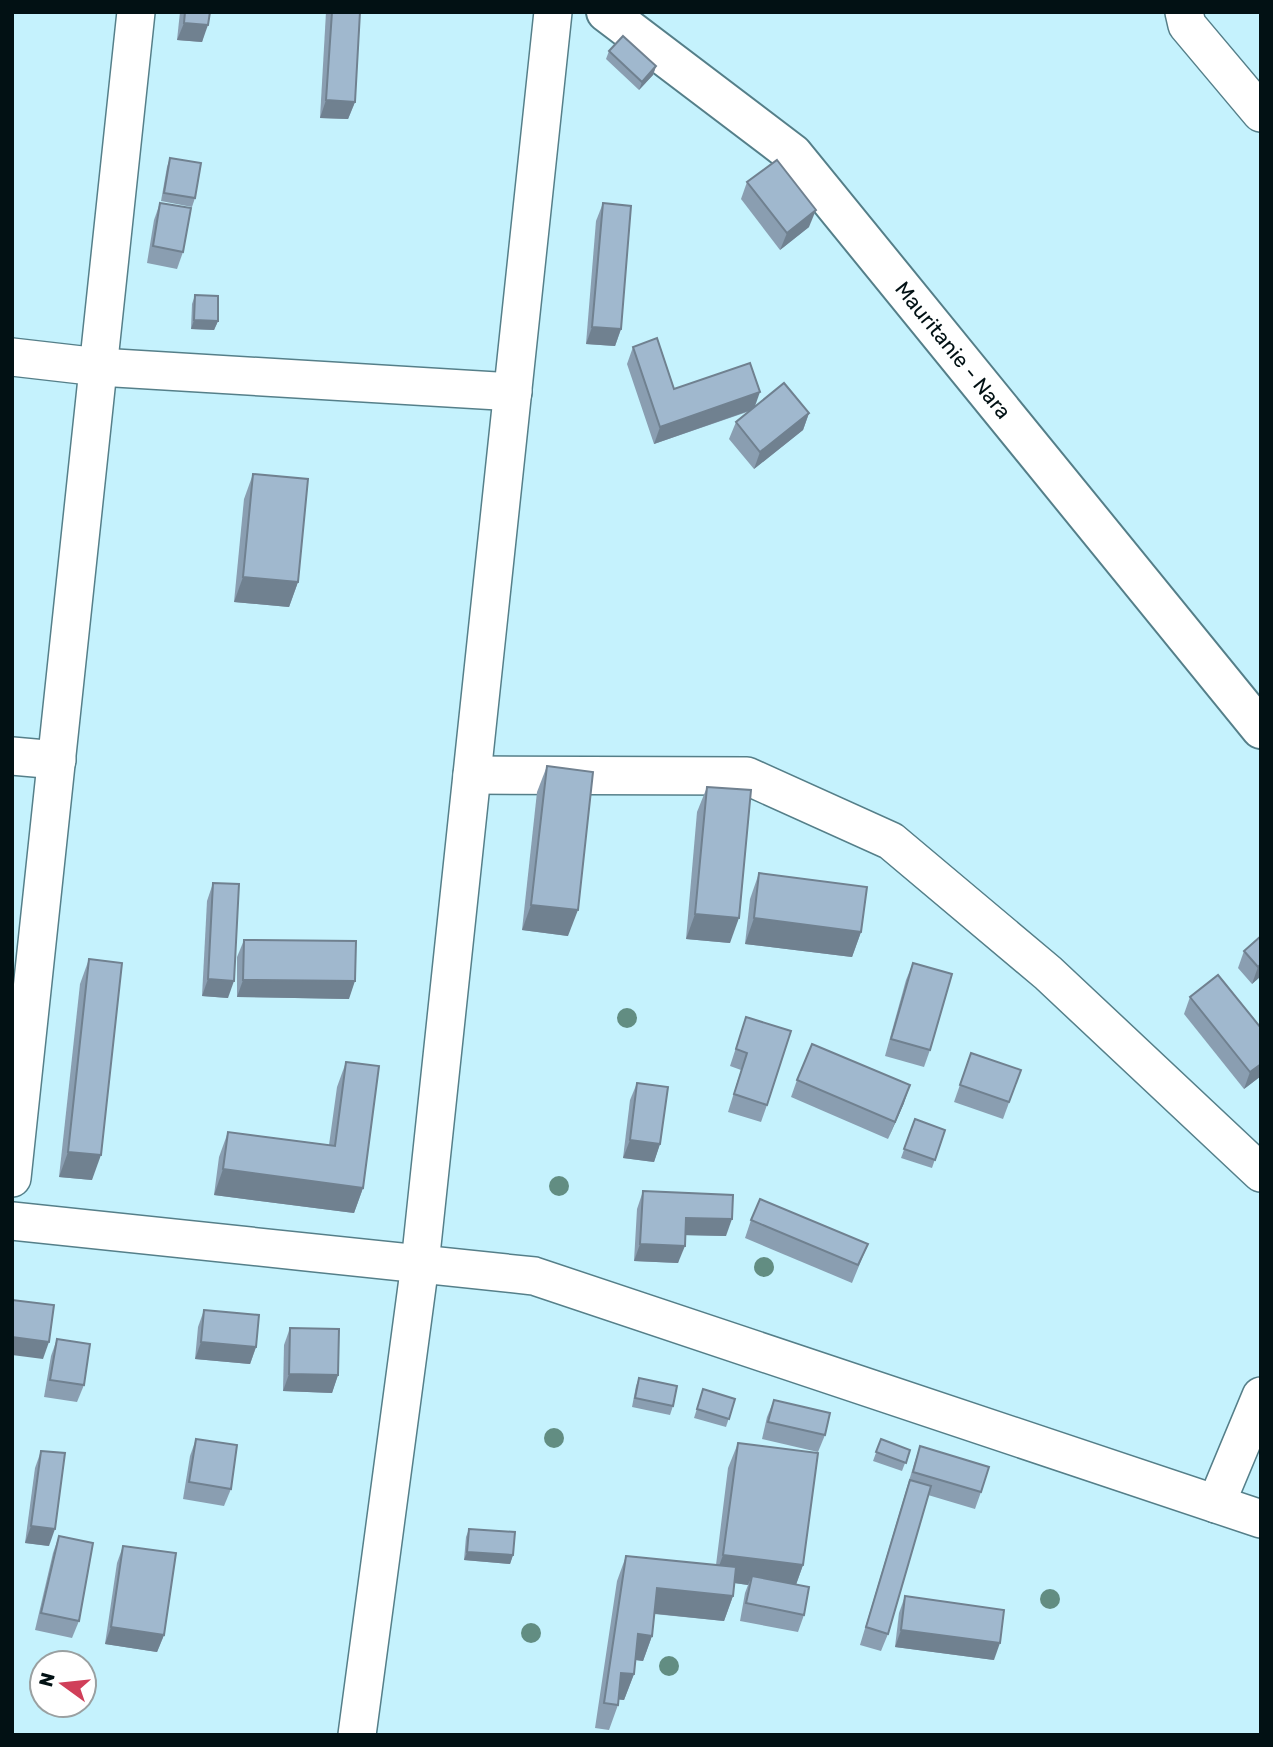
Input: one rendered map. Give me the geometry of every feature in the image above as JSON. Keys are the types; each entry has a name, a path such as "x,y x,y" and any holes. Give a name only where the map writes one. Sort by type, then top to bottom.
{"main road":[{"name":"Mauritanie - Nara","path":"606,12 793,154 1261,729"}],"street":[{"path":"12,1178 136,12"},
{"path":"357,1735 420,1264 553,12"},
{"path":"1184,12 1187,25 1261,113"},
{"path":"12,357 99,366 513,391"},
{"path":"12,755 57,760"},
{"path":"472,775 747,776 891,841 1048,972 1261,1173"},
{"path":"12,1221 534,1276 1261,1519"},
{"path":"1216,1504 1261,1396"}],"building":[{"path":"185,12 210,12 208,25 184,23"},
{"path":"332,12 360,12 355,102 326,100"},
{"path":"623,36 656,66 642,82 609,51"},
{"path":"170,158 201,163 195,198 164,193"},
{"path":"777,160 816,210 787,233 747,182"},
{"path":"160,203 191,208 183,252 153,246"},
{"path":"603,203 631,206 621,329 592,327"},
{"path":"195,295 218,296 218,321 194,320"},
{"path":"657,338 674,389 750,363 760,392 660,427 633,347"},
{"path":"784,383 809,413 760,452 736,422"},
{"path":"253,474 308,479 298,582 243,577"},
{"path":"547,766 593,772 578,910 531,905"},
{"path":"707,787 751,790 739,918 695,914"},
{"path":"759,873 867,887 861,932 754,918"},
{"path":"213,883 239,884 234,981 208,979"},
{"path":"1261,936 1261,964 1258,967 1244,951"},
{"path":"244,940 356,941 355,981 243,980"},
{"path":"89,959 122,963 101,1155 68,1152"},
{"path":"913,963 952,974 930,1050 891,1039"},
{"path":"1218,975 1261,1028 1261,1064 1250,1072 1190,997"},
{"path":"746,1017 791,1031 767,1105 734,1094 747,1053 736,1049"},
{"path":"812,1044 910,1085 895,1122 797,1080"},
{"path":"971,1053 1021,1070 1009,1102 960,1085"},
{"path":"346,1062 379,1066 363,1188 223,1169 228,1132 335,1146"},
{"path":"637,1083 668,1087 660,1144 630,1140"},
{"path":"915,1119 945,1130 935,1160 904,1149"},
{"path":"643,1191 733,1195 732,1219 686,1218 685,1246 640,1244"},
{"path":"760,1199 868,1244 858,1265 751,1220"},
{"path":"12,1300 54,1305 49,1342 12,1337"},
{"path":"204,1310 259,1315 256,1347 201,1342"},
{"path":"290,1328 339,1329 338,1375 289,1374"},
{"path":"57,1339 90,1344 84,1385 50,1380"},
{"path":"639,1378 677,1386 673,1406 635,1398"},
{"path":"703,1389 735,1399 729,1419 697,1409"},
{"path":"774,1400 830,1413 825,1435 768,1422"},
{"path":"196,1439 237,1445 231,1489 189,1482"},
{"path":"881,1439 910,1450 906,1463 876,1452"},
{"path":"738,1443 818,1453 803,1565 723,1555"},
{"path":"920,1446 989,1467 981,1492 913,1472"},
{"path":"41,1451 65,1453 55,1529 31,1526"},
{"path":"910,1480 931,1486 888,1634 866,1627"},
{"path":"469,1529 515,1532 513,1555 467,1552"},
{"path":"59,1536 93,1543 79,1621 41,1613"},
{"path":"123,1546 176,1553 164,1635 111,1627"},
{"path":"626,1556 736,1567 733,1596 657,1588 652,1636 638,1634 634,1674 621,1673 618,1705 604,1703"},
{"path":"752,1576 809,1587 804,1615 746,1603"},
{"path":"905,1596 1004,1610 1000,1643 901,1630"}]}
